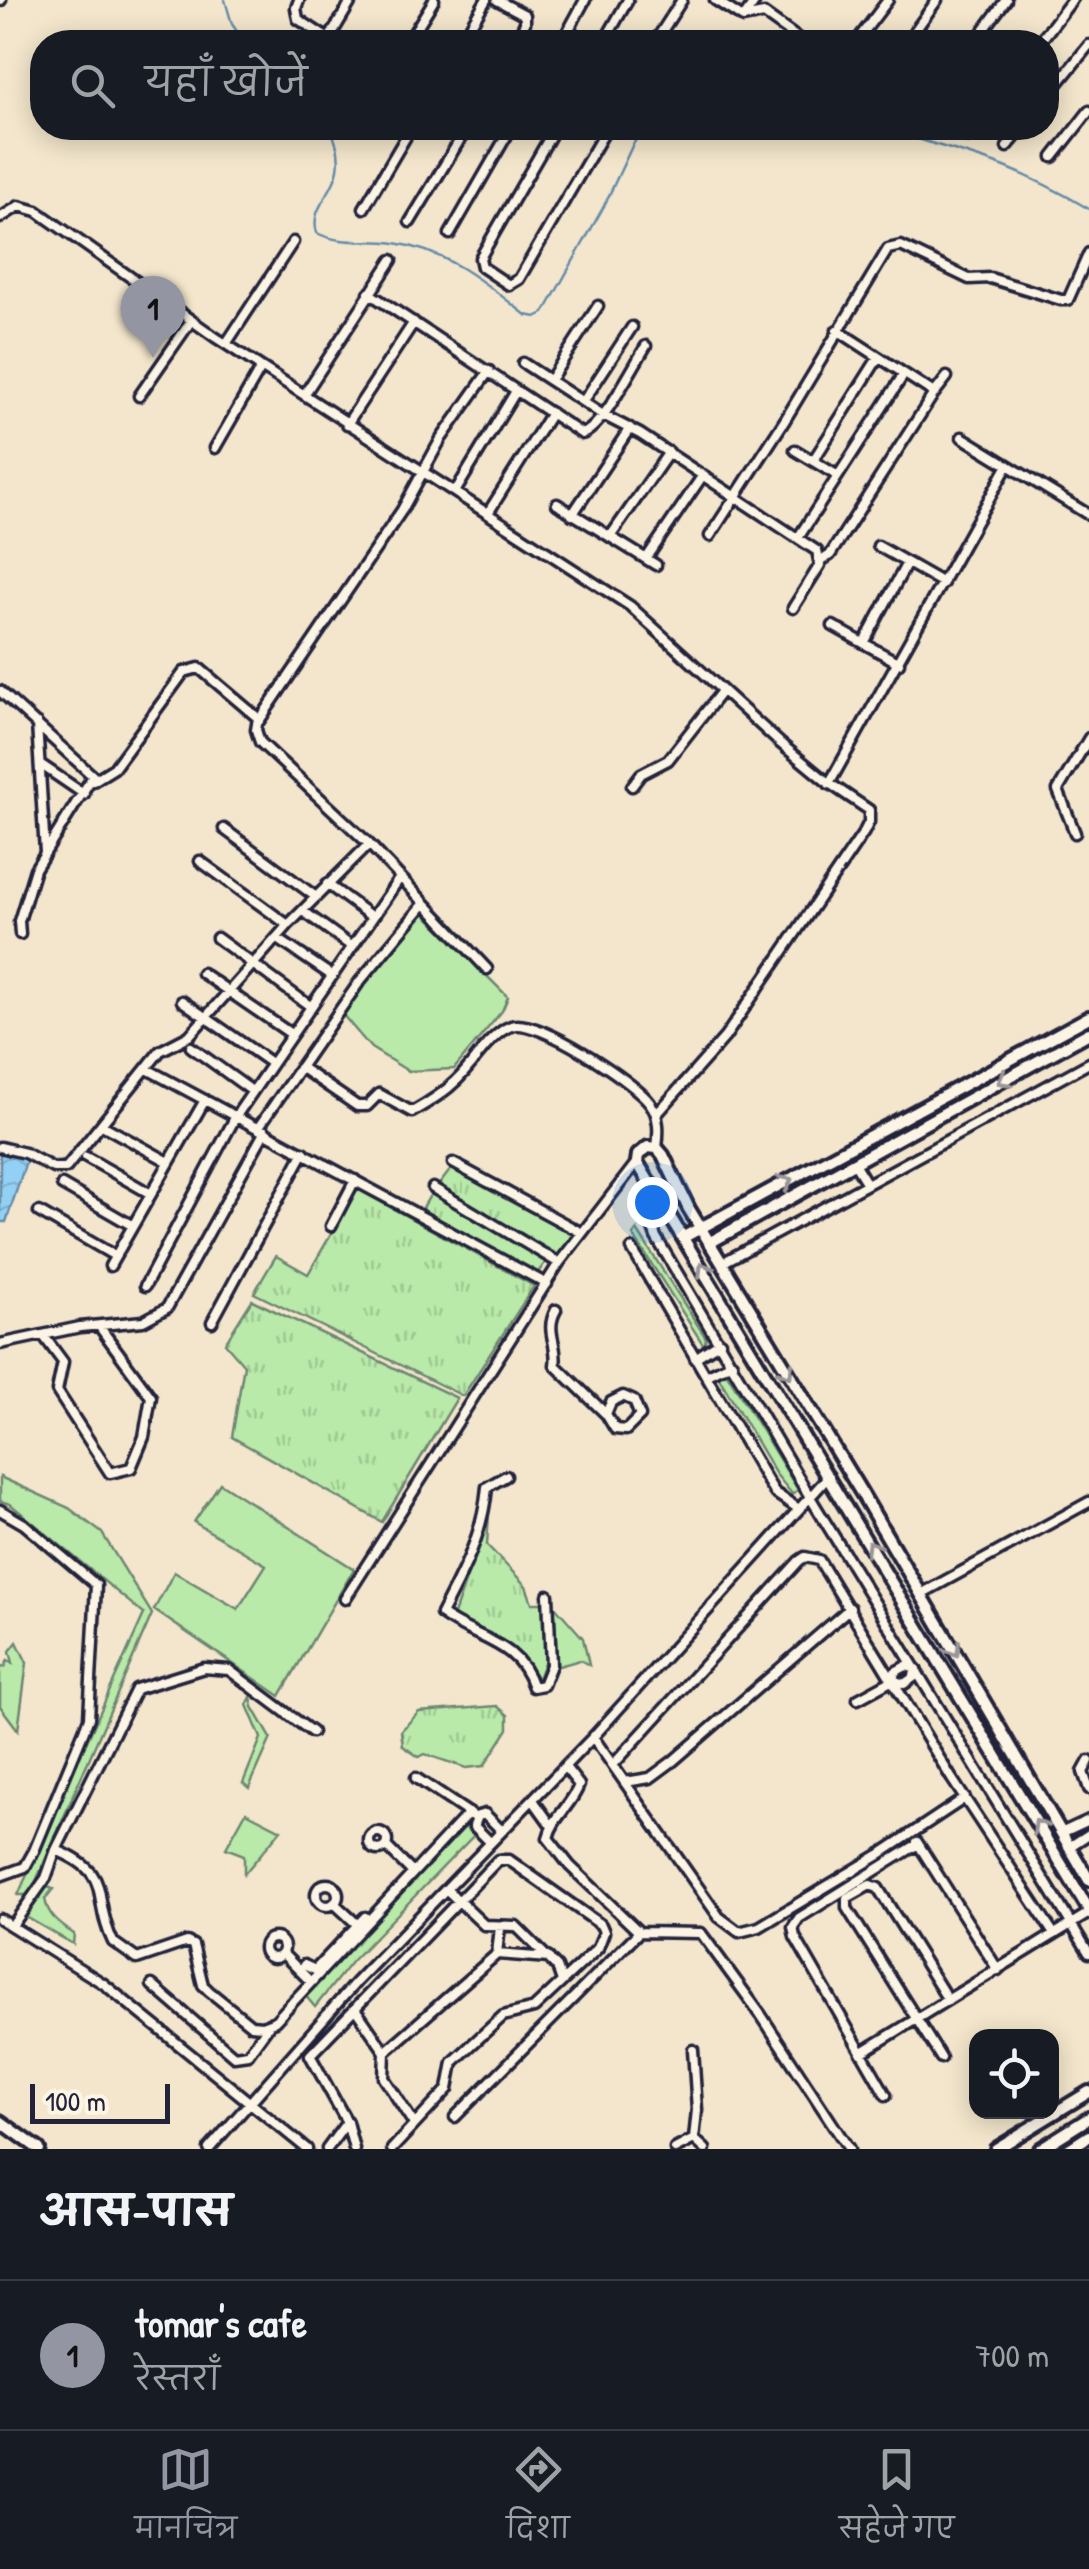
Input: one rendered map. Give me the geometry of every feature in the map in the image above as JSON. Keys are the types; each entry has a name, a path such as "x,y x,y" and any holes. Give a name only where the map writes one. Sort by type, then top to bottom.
{"street":[{"path":"299,0 298,19 313,30"},
{"path":"336,30 352,0"},
{"path":"415,30 434,0"},
{"path":"468,30 486,0"},
{"path":"497,0 525,15 522,30"},
{"path":"569,30 586,0"},
{"path":"611,30 628,0"},
{"path":"663,30 682,0"},
{"path":"715,0 743,18 764,14 786,30"},
{"path":"743,18 756,0"},
{"path":"865,30 888,0"},
{"path":"916,30 937,0"},
{"path":"984,30 1006,0"},
{"path":"1049,30 1072,0"},
{"path":"1059,82 1089,46"},
{"path":"1053,157 1089,111"},
{"path":"364,208 404,140"},
{"path":"410,222 459,140"},
{"path":"450,234 505,140"},
{"path":"548,140 480,258 482,268 509,285 518,279 600,140"},
{"path":"1007,147 1013,140"},
{"path":"0,218 20,206 37,211 191,321 630,606 829,784 869,810 864,832 725,1037 656,1115"},
{"path":"226,344 293,242"},
{"path":"710,536 883,254 892,246 901,246 970,279 990,278 1061,300 1074,294 1089,253"},
{"path":"304,395 392,260"},
{"path":"370,294 585,435 603,415 646,346"},
{"path":"550,380 598,306"},
{"path":"139,396 191,321"},
{"path":"347,424 414,322"},
{"path":"583,402 632,327"},
{"path":"837,330 933,395"},
{"path":"813,461 878,358"},
{"path":"523,364 703,474 817,551 821,561"},
{"path":"215,448 262,368"},
{"path":"487,969 369,844 260,742 256,730 402,510 456,416 489,371"},
{"path":"798,538 904,374"},
{"path":"792,608 948,377"},
{"path":"455,492 516,391"},
{"path":"488,513 550,413"},
{"path":"572,514 630,428"},
{"path":"962,437 1089,515"},
{"path":"795,450 838,476"},
{"path":"610,537 669,452"},
{"path":"829,784 1008,465"},
{"path":"646,559 703,474"},
{"path":"557,504 656,565"},
{"path":"878,546 942,584"},
{"path":"864,643 907,563"},
{"path":"833,626 900,663"},
{"path":"20,934 28,888 45,852 93,780 114,768 188,668 205,671 259,721"},
{"path":"0,691 92,772 93,780"},
{"path":"632,786 642,774 668,760 722,691"},
{"path":"38,724 45,852"},
{"path":"1074,832 1058,790 1089,738"},
{"path":"40,764 84,794"},
{"path":"224,829 316,897"},
{"path":"0,1147 25,1153 52,1168 66,1168 160,1052 189,1036 327,884 369,844"},
{"path":"200,861 288,926"},
{"path":"145,1286 236,1116 400,878"},
{"path":"327,884 372,917"},
{"path":"0,1344 143,1321 167,1308 300,1067 360,981 424,904"},
{"path":"302,911 351,946"},
{"path":"217,938 310,1006"},
{"path":"278,939 330,975"},
{"path":"202,973 291,1034"},
{"path":"182,1001 272,1063"},
{"path":"684,1237 1089,1017"},
{"path":"300,1067 357,1106 367,1106 379,1094 412,1112 456,1081 508,1027 526,1024 623,1079 652,1105 660,1131 656,1148"},
{"path":"709,1243 1089,1034"},
{"path":"191,1047 252,1091"},
{"path":"722,1263 1089,1064"},
{"path":"147,1069 547,1284"},
{"path":"110,1266 205,1100"},
{"path":"102,1125 169,1162"},
{"path":"345,1599 559,1263 637,1162 638,1155 648,1147 656,1148 1089,1880"},
{"path":"212,1322 304,1152"},
{"path":"86,1158 151,1194"},
{"path":"637,1162 1089,1911 861,2053"},
{"path":"854,1163 866,1184"},
{"path":"453,1164 582,1233"},
{"path":"330,1226 355,1180"},
{"path":"62,1186 133,1226"},
{"path":"433,1188 559,1263"},
{"path":"39,1212 115,1256"},
{"path":"669,1213 654,1223 652,1230 810,1497 1089,1952"},
{"path":"632,1250 775,1493 799,1509"},
{"path":"556,1310 549,1327 558,1358 556,1365 606,1414 615,1428 626,1430 640,1416 634,1401 623,1396 611,1402 606,1414"},
{"path":"44,1334 63,1362 58,1392 110,1473 132,1468 144,1438 151,1397 98,1326"},
{"path":"726,1352 745,1338"},
{"path":"696,1358 720,1342"},
{"path":"706,1376 732,1362"},
{"path":"506,1476 487,1487 485,1518 441,1614 454,1624 496,1642 526,1666 533,1687 542,1685 550,1665 548,1595"},
{"path":"209,2149 249,2100 565,1767 829,1476"},
{"path":"921,1594 1089,1502"},
{"path":"0,1510 24,1524 96,1585 97,1624 89,1718 25,1867 0,1876"},
{"path":"613,1765 806,1557 819,1560 964,1798 1054,1934"},
{"path":"625,1782 650,1778 673,1761 850,1608"},
{"path":"858,1700 892,1680 895,1672 906,1666 916,1669"},
{"path":"12,1926 46,1878 130,1698 143,1686 204,1668 229,1670 312,1732"},
{"path":"954,1685 970,1678"},
{"path":"593,1736 719,1917 739,1932 758,1928 964,1798"},
{"path":"1089,1761 1083,1772 1089,1788"},
{"path":"565,1767 580,1785 551,1825 548,1838 570,1866 639,1932 701,1933 761,2015 849,2149"},
{"path":"416,1778 472,1815 485,1814 502,1831"},
{"path":"533,1800 551,1825"},
{"path":"472,1815 474,1828 490,1842"},
{"path":"304,1965 314,1970 472,1815"},
{"path":"1060,1833 1089,1820"},
{"path":"913,1833 998,1970"},
{"path":"1069,1847 1089,1834"},
{"path":"886,2095 795,1938 793,1927 799,1918 918,1844"},
{"path":"386,1846 413,1873"},
{"path":"56,1850 89,1867 96,1879 110,1936 120,1948 138,1958 188,1942 193,1945 203,1985 251,2025 270,2025"},
{"path":"354,2149 347,2122 310,2056 504,1858 601,1925 604,1932 598,1948 534,2008 503,2016 454,2062 448,2089 392,2149"},
{"path":"152,1986 234,2056 248,2054 405,1878 401,1868"},
{"path":"941,2058 847,1908 847,1898 870,1885 878,1888 948,2000"},
{"path":"446,1889 484,1925 516,1926 557,1967 562,1981"},
{"path":"334,1902 359,1927"},
{"path":"0,1919 104,1984 307,2149"},
{"path":"386,2052 497,1954 500,1927"},
{"path":"455,2118 639,1932"},
{"path":"283,1954 312,1982"},
{"path":"497,1954 549,1958"},
{"path":"356,2010 386,2052 384,2078 414,2124"},
{"path":"693,2050 694,2138 705,2149"},
{"path":"996,2149 1089,2092"},
{"path":"1036,2124 1044,2146 1089,2118"},
{"path":"0,2121 38,2149"},
{"path":"327,2149 347,2122"},
{"path":"1069,2149 1089,2136"},
{"path":"675,2149 694,2138"}],"green space":[{"path":"422,911 508,997 502,1011 454,1069 408,1071 371,1048 342,1014"},
{"path":"451,1169 574,1235 559,1258 438,1186"},
{"path":"357,1189 534,1286 463,1396 254,1293 276,1256 308,1274"},
{"path":"432,1192 547,1260 537,1274 422,1209"},
{"path":"637,1230 706,1338 704,1346 633,1235"},
{"path":"252,1300 457,1398 382,1522 232,1437 244,1365 225,1343"},
{"path":"726,1372 798,1490 792,1494 775,1473 718,1376"},
{"path":"0,1477 69,1508 102,1533 152,1614 30,1895 18,1895 144,1614 10,1504 0,1501"},
{"path":"220,1483 354,1569 280,1696 154,1610 174,1572 238,1609 266,1565 194,1522"},
{"path":"489,1514 487,1545 526,1586 532,1603 544,1603 546,1657 538,1679 524,1659 453,1617"},
{"path":"553,1604 583,1638 589,1665 580,1660 555,1667"},
{"path":"17,1642 27,1663 18,1730 0,1706 0,1668 8,1660 13,1663 10,1651"},
{"path":"251,1697 271,1738 249,1788 243,1783 261,1738 247,1705"},
{"path":"497,1706 508,1715 508,1729 484,1766 466,1768 425,1754 419,1757 403,1746 401,1731 419,1712"},
{"path":"246,1812 281,1830 244,1874 244,1855 226,1848"},
{"path":"465,1827 474,1835 352,1961 315,2007 305,1995"},
{"path":"45,1886 53,1889 45,1899 49,1910 74,1934 73,1944 26,1917"}],"water":[{"path":"0,1149 25,1154 27,1159 6,1222 0,1222"}],"waterway":[{"path":"225,0 236,30"},
{"path":"334,140 339,164 336,178 318,210 317,233 345,240 395,243 432,253 465,270 526,315 536,317 544,313 636,140"},
{"path":"923,140 1005,167 1089,209"}],"place":[{"name":"tomar's cafe","path":"153,358"}]}
